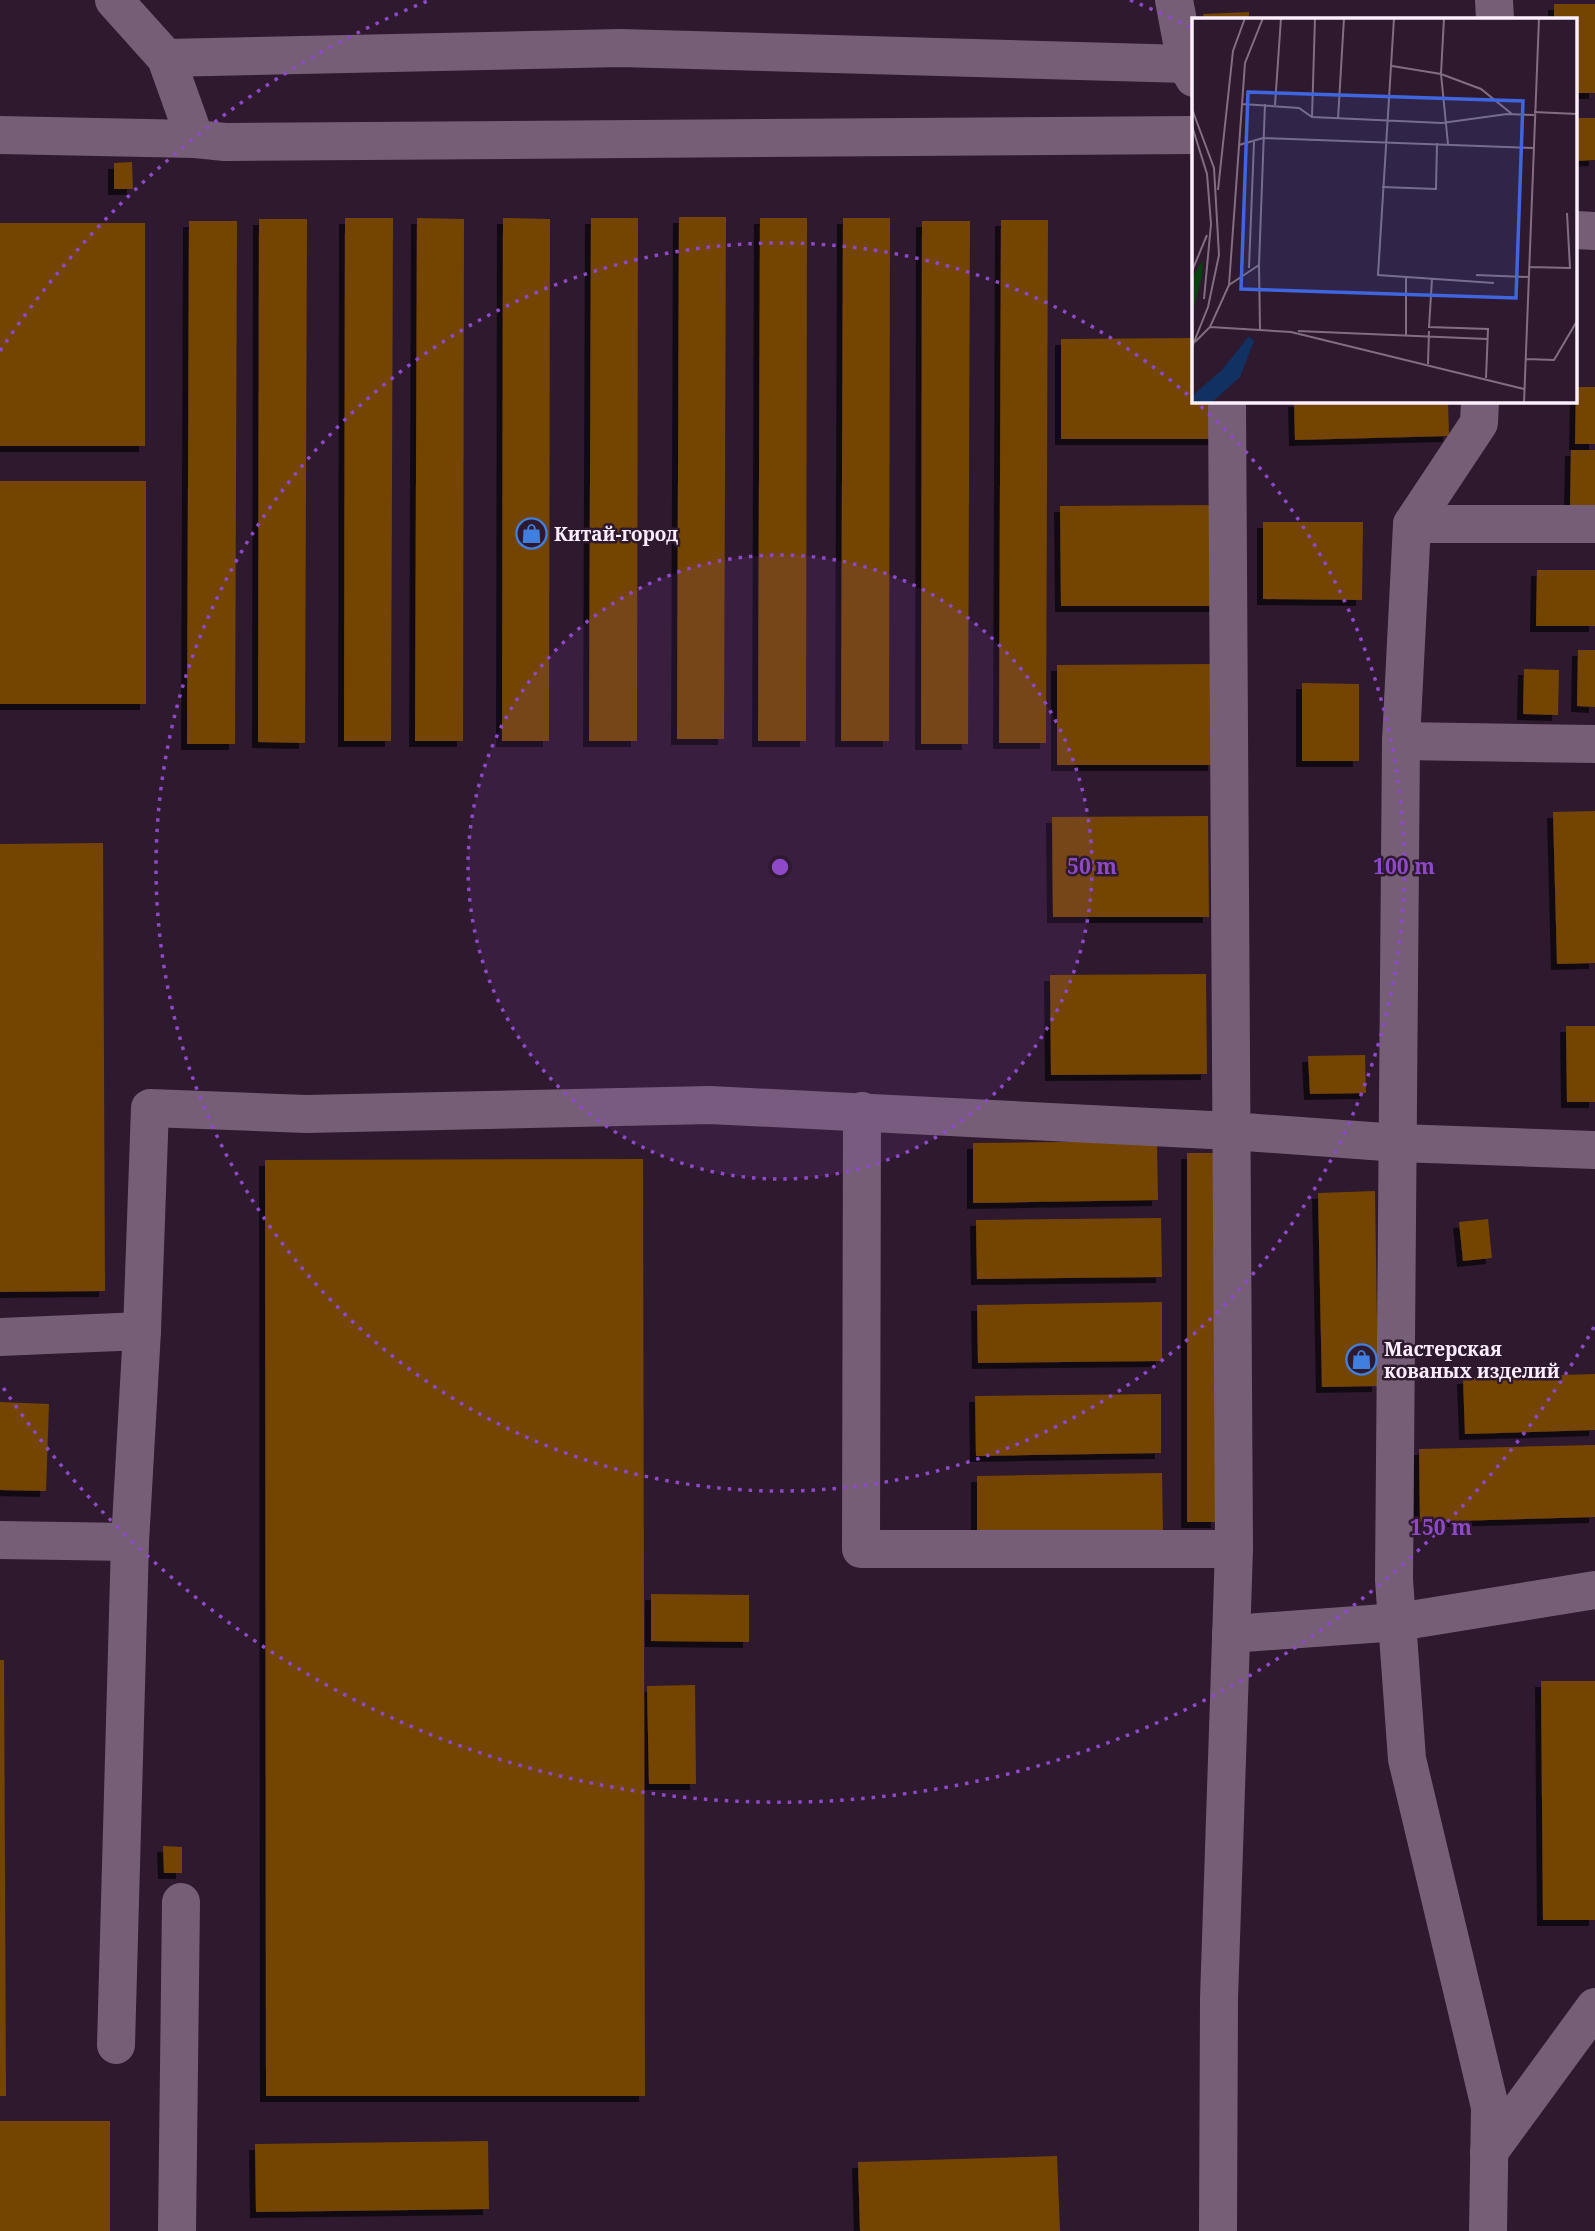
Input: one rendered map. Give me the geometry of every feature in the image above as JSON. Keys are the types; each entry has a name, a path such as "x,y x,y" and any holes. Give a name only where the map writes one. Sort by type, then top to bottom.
{"lane":[{"path":"114,0 166,58 195,139"},
{"path":"166,58 620,48 1190,71 1174,0"},
{"path":"1494,0 1495,18"},
{"path":"0,135 225,142 1192,135"},
{"path":"1218,2231 1219,1999 1234,1549 1227,402"},
{"path":"1480,402 1479,423 1412,524 1401,741 1394,1580 1407,1759 1490,2107 1489,2231"},
{"path":"1412,524 1595,524"},
{"path":"1401,741 1595,744"},
{"path":"116,2045 130,1542 142,1331 149,1108 306,1114 710,1105 1231,1131 1399,1143 1595,1150"},
{"path":"862,1111 860,1549 1234,1549"},
{"path":"0,1337 142,1331"},
{"path":"0,1540 130,1542"},
{"path":"1231,1634 1398,1622 1595,1590"},
{"path":"177,2231 181,1902"},
{"path":"1489,2152 1595,2007"}],"building":[{"path":"1554,4 1595,4 1595,93 1578,93 1578,18 1554,18"},
{"path":"1249,12 1249,18 1204,18 1203,14"},
{"path":"1578,118 1595,118 1595,160 1578,161"},
{"path":"132,162 133,189 114,189 114,163"},
{"path":"679,217 726,217 724,739 677,739"},
{"path":"345,218 393,218 391,741 344,741"},
{"path":"417,218 464,219 463,741 415,741"},
{"path":"503,218 550,219 549,741 502,741"},
{"path":"591,218 638,218 637,741 589,741"},
{"path":"760,218 807,218 806,741 758,741"},
{"path":"843,218 890,218 889,741 841,741"},
{"path":"259,219 307,219 305,743 258,742"},
{"path":"1001,220 1048,220 1046,743 999,743"},
{"path":"189,221 237,221 235,744 187,744"},
{"path":"922,221 970,221 968,744 921,744"},
{"path":"0,223 145,223 145,446 0,446"},
{"path":"1192,338 1192,402 1217,402 1217,439 1061,439 1061,339"},
{"path":"1578,387 1595,387 1595,444 1575,444"},
{"path":"1294,402 1448,402 1449,436 1295,440"},
{"path":"1571,450 1595,450 1595,507 1570,507"},
{"path":"0,481 146,481 146,704 0,704"},
{"path":"1217,505 1218,606 1061,606 1060,506"},
{"path":"1263,522 1363,522 1362,600 1263,599"},
{"path":"1537,570 1595,570 1595,626 1536,626"},
{"path":"1578,650 1595,650 1595,707 1577,706"},
{"path":"1213,664 1214,765 1057,765 1057,665"},
{"path":"1524,669 1559,670 1558,715 1523,714"},
{"path":"1302,683 1359,684 1359,761 1302,761"},
{"path":"1595,811 1595,963 1557,964 1553,812"},
{"path":"1208,816 1209,917 1053,917 1052,817"},
{"path":"103,843 105,1291 0,1292 0,844"},
{"path":"1206,974 1207,1074 1051,1075 1050,975"},
{"path":"1566,1026 1595,1026 1595,1102 1567,1102"},
{"path":"1365,1055 1366,1093 1310,1094 1308,1056"},
{"path":"1157,1141 1158,1200 973,1203 973,1143"},
{"path":"1187,1153 1217,1153 1217,1522 1187,1522"},
{"path":"643,1159 645,2096 266,2096 265,1160"},
{"path":"1375,1191 1378,1386 1322,1387 1318,1193"},
{"path":"1161,1218 1162,1277 977,1279 976,1220"},
{"path":"1488,1219 1492,1258 1463,1261 1459,1222"},
{"path":"1162,1302 1162,1361 978,1363 977,1305"},
{"path":"1595,1374 1595,1430 1465,1434 1463,1378"},
{"path":"1161,1394 1161,1453 976,1456 975,1396"},
{"path":"0,1402 49,1404 46,1491 0,1490"},
{"path":"1595,1445 1595,1517 1420,1522 1419,1449"},
{"path":"1162,1473 1163,1532 977,1534 977,1476"},
{"path":"651,1594 749,1595 749,1642 651,1641"},
{"path":"0,1660 4,1660 6,2096 0,2096"},
{"path":"1541,1681 1595,1681 1595,1920 1543,1920"},
{"path":"695,1685 696,1784 649,1784 647,1686"},
{"path":"163,1846 182,1847 182,1873 164,1873"},
{"path":"0,2121 110,2121 110,2231 0,2231"},
{"path":"488,2141 489,2209 256,2212 255,2144"},
{"path":"1057,2156 1060,2231 860,2231 858,2162"}],"place":[{"name":"Китай-город","path":"531,534"},
{"name":"Мастерская кованых изделий","path":"1361,1360"}]}
